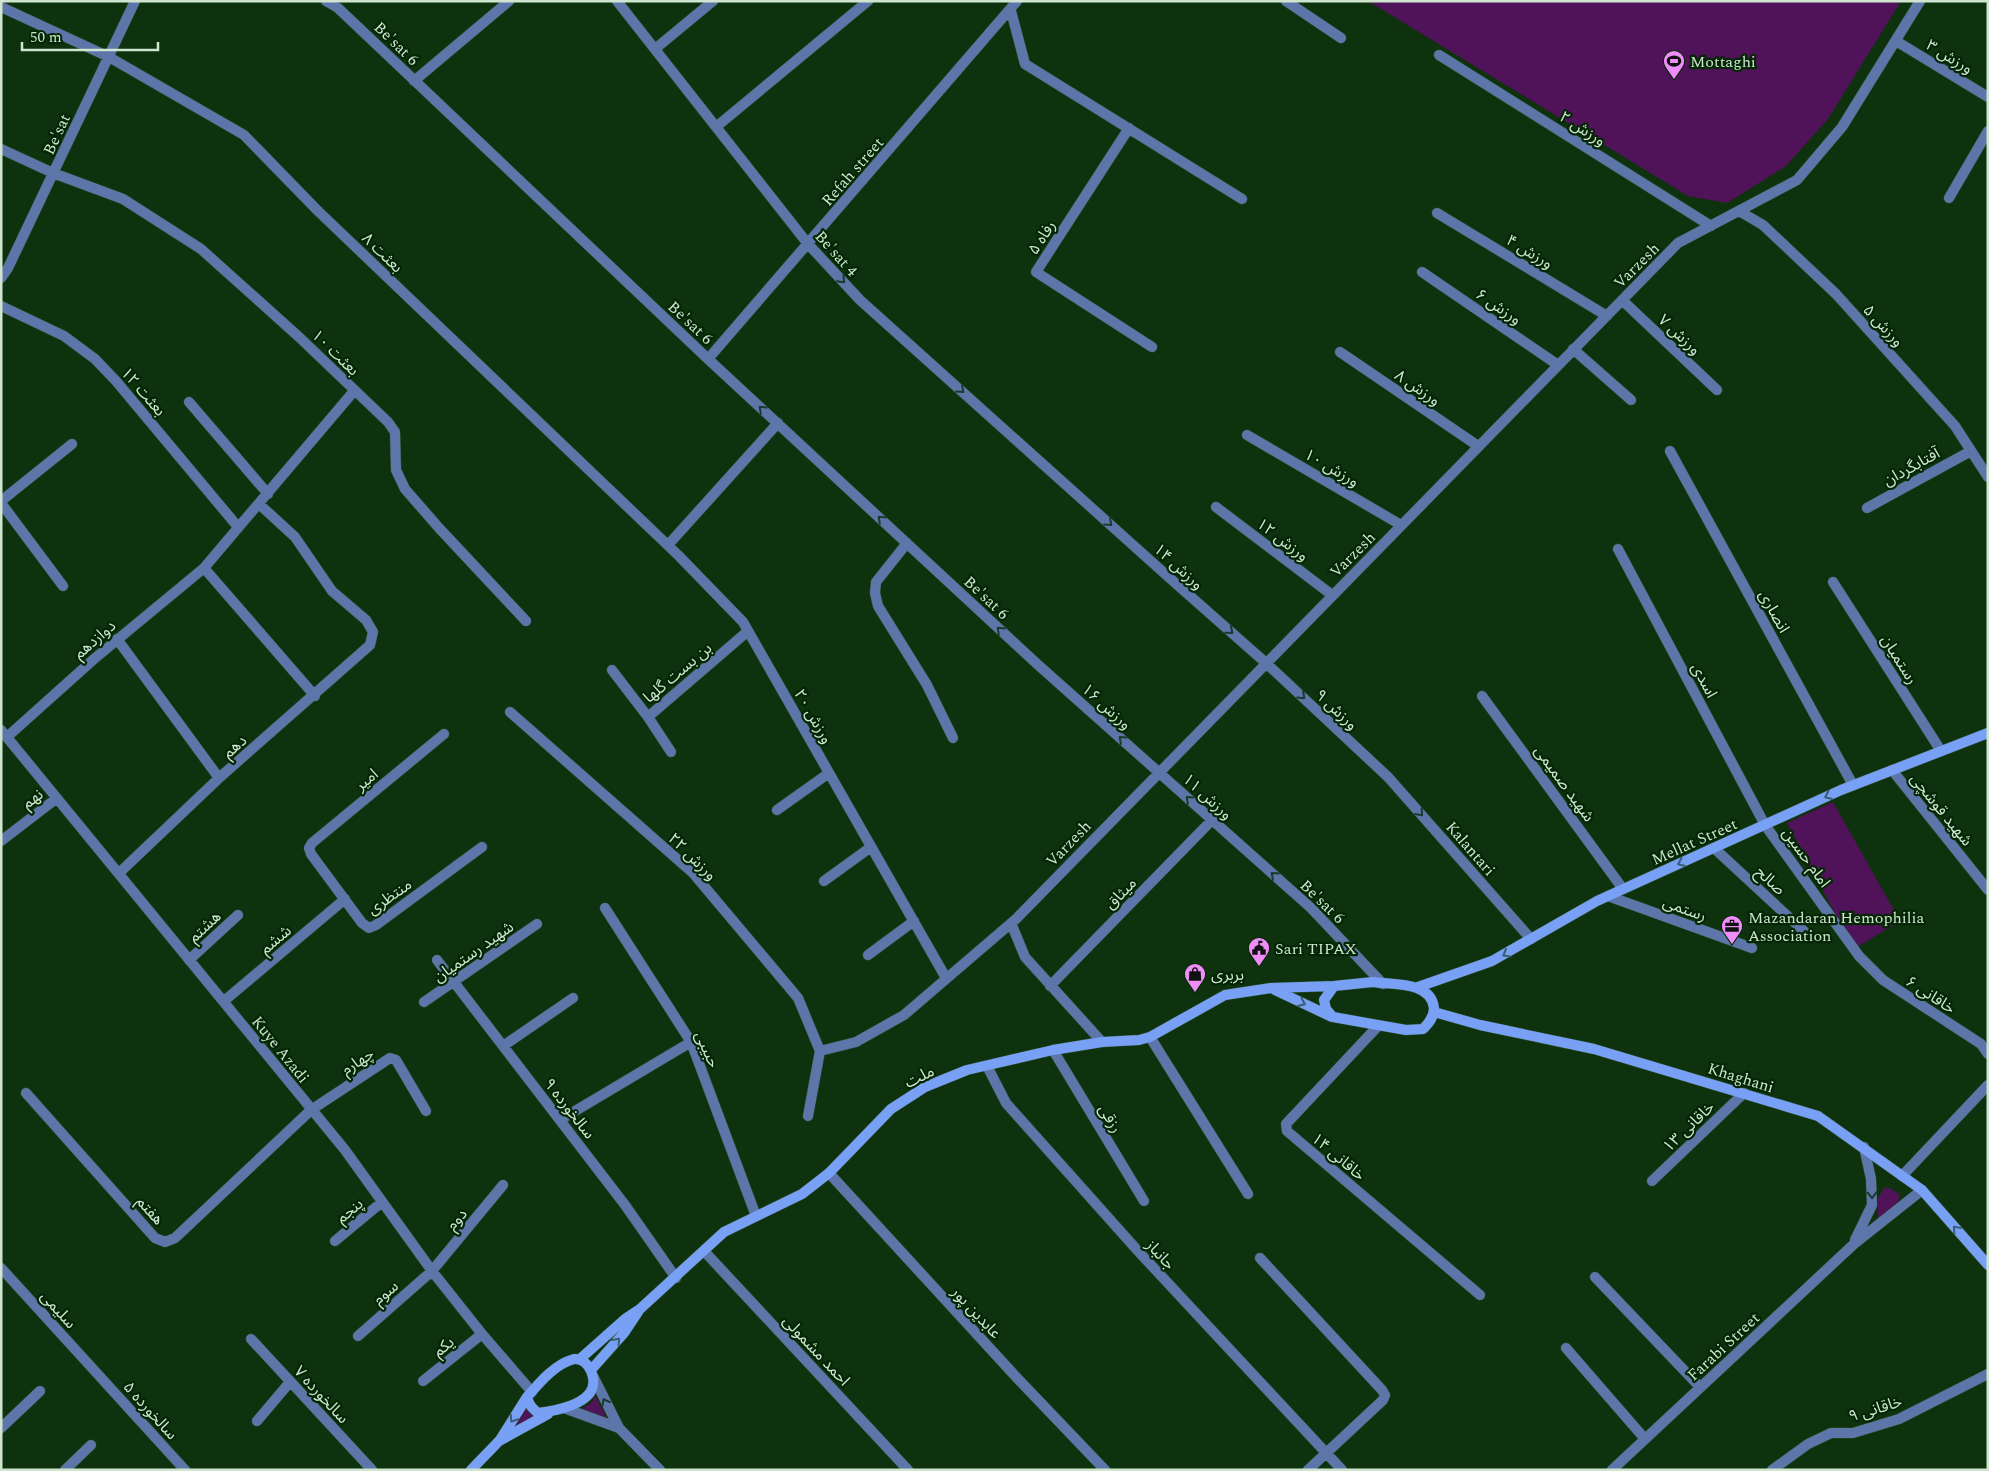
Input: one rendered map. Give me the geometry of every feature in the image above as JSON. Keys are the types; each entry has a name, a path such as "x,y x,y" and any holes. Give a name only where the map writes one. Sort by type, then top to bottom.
{"main road":[{"name":"Mellat Street","path":"1418,987 1492,961 1608,896 1853,785 1988,733"},
{"name":"ملت","path":"640,1310 724,1232 802,1194 829,1173 891,1109 925,1086 967,1070 1053,1050 1102,1042 1139,1040 1150,1037 1225,995 1272,988 1334,986 1373,982 1418,987"},
{"path":"1333,1017 1326,1009 1324,1000 1334,986"},
{"path":"1272,988 1333,1017 1406,1030 1423,1029 1432,1018 1434,1012 1431,998 1418,987"},
{"name":"Khaghani","path":"1434,1012 1480,1025 1594,1049 1818,1116 1922,1190 1988,1265"},
{"path":"580,1359 625,1319 640,1310"},
{"path":"591,1373 640,1310"},
{"path":"471,1470 499,1441 540,1381 568,1360 580,1359 585,1362 591,1373 591,1390 589,1394 579,1402 561,1409 499,1441"},
{"path":"530,1394 529,1404 538,1413 561,1409"}],"street":[{"name":"Be'sat","path":"1,278 8,268 135,1"},
{"name":"Be'sat 6","path":"326,1 338,8 708,360 1036,663"},
{"path":"414,81 509,1"},
{"name":"Be'sat 4","path":"617,1 808,244 860,300 1073,490"},
{"path":"655,49 713,1"},
{"path":"716,127 868,1"},
{"name":"Refah street","path":"708,360 1018,1"},
{"path":"1286,1 1341,38"},
{"name":"Varzesh","path":"820,1051 856,1042 904,1015 1011,923 1678,243 1797,180 1842,127 1920,1"},
{"name":"بعثت ٨","path":"1,7 108,57 244,135 318,211 618,496"},
{"path":"1011,11 1025,64 1242,199"},
{"name":"ورزش ۳","path":"1896,41 1988,97"},
{"name":"ورزش ۲","path":"1439,55 1711,226"},
{"name":"رفاه ۵","path":"1129,128 1036,272 1152,347"},
{"path":"1949,198 1988,130"},
{"name":"بعثت ۱۰","path":"1,149 53,173 123,199 201,248 299,337 388,422 395,432 396,470 406,489 439,528 526,621"},
{"name":"ورزش ۵","path":"1739,211 1763,225 1836,294 1955,426 1988,477"},
{"name":"ورزش ۴","path":"1437,213 1606,316"},
{"name":"ورزش ۶","path":"1422,272 1558,365"},
{"name":"ورزش ۷","path":"1622,300 1717,390"},
{"name":"بعثت ۱۲","path":"1,306 64,336 95,359 116,381 238,527"},
{"path":"1573,349 1631,400"},
{"name":"ورزش ۸","path":"1340,352 1478,446"},
{"name":"دوازدهم","path":"4,733 204,568 354,391"},
{"path":"189,402 268,494"},
{"path":"668,545 778,423"},
{"name":"ورزش ۱۰","path":"1247,435 1401,525"},
{"path":"63,586 1,502 72,444"},
{"name":"انصاری","path":"1670,451 1853,785"},
{"name":"آفتابگردان","path":"1867,508 1971,451"},
{"name":"ورزش ۱۴","path":"1073,490 1266,663"},
{"name":"ورزش ۲۰","path":"618,496 743,622 946,978"},
{"name":"دهم","path":"119,873 219,778 370,645 373,632 366,620 332,591 295,537 259,504"},
{"name":"ورزش ۱۲","path":"1216,507 1332,595"},
{"path":"907,543 876,582 875,593 878,606 927,685 952,738"},
{"name":"اسدی","path":"1618,549 1765,825"},
{"path":"204,568 314,696"},
{"name":"رستمیان","path":"1833,582 1941,751"},
{"name":"بن بست گلها","path":"612,670 648,717 748,632"},
{"path":"117,639 219,778"},
{"name":"ورزش ۱۶","path":"1036,663 1158,772"},
{"name":"ورزش ۹","path":"1266,663 1388,777"},
{"name":"شهید صمیمی","path":"1482,696 1623,889"},
{"name":"ورزش ۲۲","path":"510,712 693,873 798,998 820,1051"},
{"path":"648,717 671,752"},
{"name":"Kuye Azadi","path":"4,733 344,1150 432,1271 530,1394"},
{"name":"امیر","path":"309,848 312,843 444,734"},
{"name":"شهید قوشچی","path":"1892,770 1988,890"},
{"name":"ورزش ۱۱","path":"1158,772 1239,843"},
{"path":"777,810 829,774"},
{"name":"Kalantari","path":"1388,777 1531,939"},
{"name":"نهم","path":"1,841 58,798"},
{"name":"میثاق","path":"1050,986 1212,820"},
{"name":"امام حسین","path":"1765,825 1859,956"},
{"name":"Be'sat 6","path":"1239,843 1311,908 1383,984"},
{"name":"منتظری","path":"309,848 311,854 362,923 369,928 376,925 482,847"},
{"path":"824,881 871,847"},
{"name":"صالح","path":"1714,848 1808,935"},
{"name":"رستمی","path":"1608,896 1752,948"},
{"name":"ششم","path":"224,1002 345,899"},
{"name":"حبیبی","path":"605,908 690,1042 756,1216"},
{"name":"هشتم","path":"190,960 238,915"},
{"path":"868,955 914,922"},
{"path":"1011,923 1025,958 1102,1042"},
{"name":"شهید رستمیان","path":"424,1002 537,924"},
{"name":"خاقانی ۶","path":"1859,956 1883,980 1981,1044 1988,1054"},
{"name":"سالخورده ۹","path":"437,960 625,1205 676,1278"},
{"path":"503,1046 574,998"},
{"name":"خاقانی ۱۴","path":"1378,1026 1286,1124 1285,1128 1480,1295"},
{"path":"1150,1037 1248,1194"},
{"path":"560,1120 690,1042"},
{"name":"رزقی","path":"1053,1050 1144,1201"},
{"path":"808,1116 820,1051"},
{"name":"چهارم","path":"311,1110 390,1058 396,1060 426,1111"},
{"name":"جانباز","path":"987,1066 1006,1103 1138,1251 1342,1470"},
{"path":"1902,1176 1988,1085"},
{"name":"هفتم","path":"26,1093 155,1238 164,1242 175,1238 311,1110"},
{"name":"خاقانی ۱۳","path":"1652,1181 1744,1094"},
{"name":"Farabi Street","path":"1854,1244 1872,1205 1871,1179 1864,1147"},
{"name":"عابدین پور","path":"829,1173 1018,1379 1105,1470"},
{"name":"دوم","path":"432,1271 503,1186"},
{"name":"Farabi Street","path":"1612,1470 1854,1244 1922,1190"},
{"name":"پنجم","path":"335,1241 382,1202"},
{"name":"احمد مشمولی","path":"704,1251 908,1470"},
{"path":"1260,1258 1385,1395 1383,1400 1308,1470"},
{"name":"سلیمی","path":"1,1268 95,1371"},
{"name":"سوم","path":"358,1336 432,1271"},
{"path":"1595,1277 1700,1387"},
{"name":"یکم","path":"423,1381 482,1334"},
{"name":"سالخورده ۷","path":"251,1339 372,1470"},
{"path":"1566,1348 1645,1439"},
{"name":"سالخورده ۵","path":"95,1371 185,1470"},
{"path":"591,1373 619,1428 660,1470"},
{"name":"خاقانی ٩","path":"1772,1470 1808,1444 1830,1433 1853,1433 1899,1419 1988,1374"},
{"path":"257,1421 290,1382"},
{"path":"1,1428 40,1391"},
{"path":"561,1409 619,1428"},
{"path":"65,1470 91,1444"}],"shaded area":[{"name":"Mottaghi","path":"1368,1 1901,1 1828,119 1786,166 1727,203 1688,196"},
{"path":"1833,802 1900,921 1854,949 1787,823"},
{"path":"1884,1188 1890,1188 1900,1195 1897,1205 1878,1221 1878,1198"},
{"path":"595,1395 607,1419 582,1409 592,1402"},
{"path":"524,1405 535,1417 503,1437"}],"place":[{"name":"Mottaghi","path":"1674,80"},
{"name":"Mazandaran Hemophilia Association","path":"1732,945"},
{"name":"Sari TIPAX","path":"1259,967"},
{"name":"بربری","path":"1195,993"}]}
